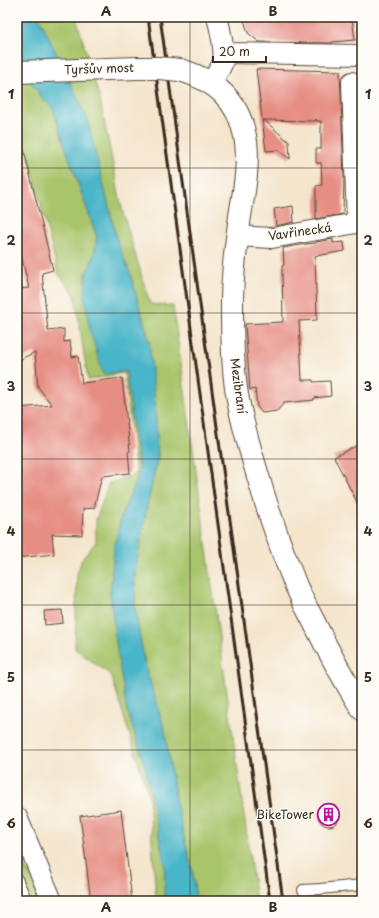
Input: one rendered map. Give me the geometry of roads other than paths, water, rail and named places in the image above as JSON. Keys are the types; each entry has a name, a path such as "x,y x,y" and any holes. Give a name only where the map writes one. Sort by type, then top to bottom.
{"main road":[{"name":"Tyršův most","path":"17,72 138,68 180,70"},
{"name":"Mezibraní","path":"180,70 191,73 210,82 223,92 233,105 245,136 246,173 237,236 232,296 233,351 236,388 248,444 264,497 296,586 332,658 362,709"}],"street":[{"path":"210,82 221,66 224,53 217,17"},
{"path":"224,53 362,55"},
{"path":"352,82 359,223"},
{"name":"Vavřinecká","path":"237,236 272,238 359,223"},
{"path":"17,817 52,901"}],"lane":[{"path":"17,879 27,901"},
{"path":"303,890 362,885"}],"water":[{"path":"17,17 39,17 87,118 118,244 130,273 149,340 158,456 135,572 135,609 145,665 165,731 176,803 193,874 196,901 164,901 165,866 145,766 126,707 117,650 110,595 114,549 122,513 136,482 139,471 126,371 103,374 89,327 85,298 86,275 94,255 97,237 53,109 40,95 17,61"}],"railway":[{"path":"148,17 270,901"},
{"path":"160,17 283,901"}],"place":[{"name":"BikeTower","path":"329,815"}]}
